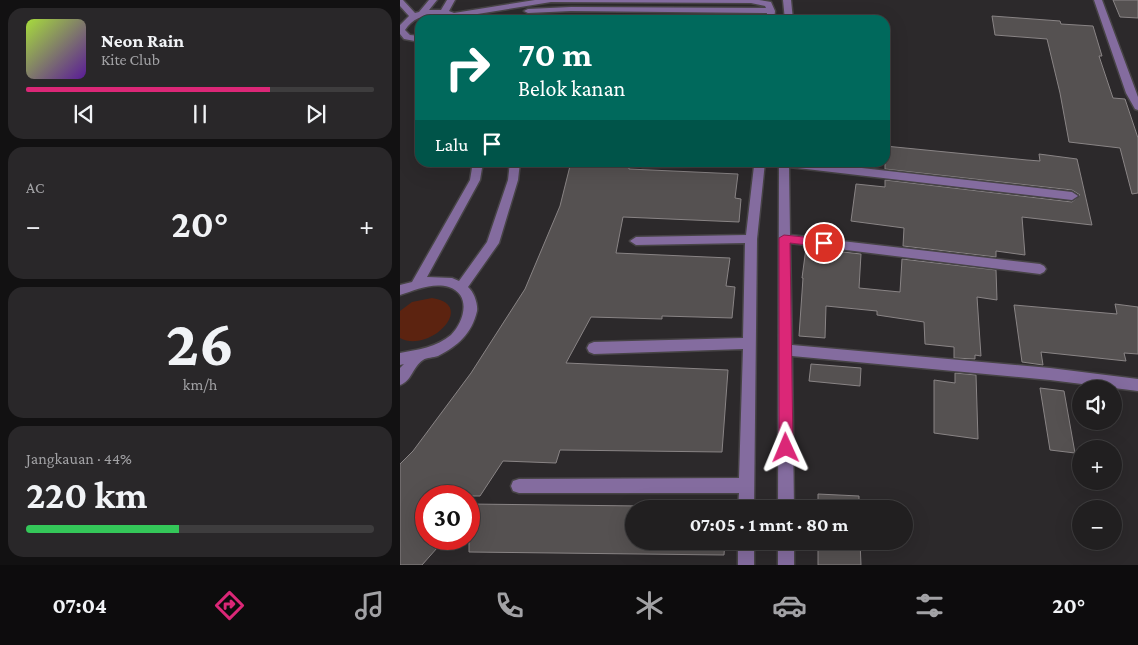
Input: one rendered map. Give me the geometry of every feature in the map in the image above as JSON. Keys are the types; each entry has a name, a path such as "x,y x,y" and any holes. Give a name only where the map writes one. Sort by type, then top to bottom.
{"street":[{"path":"419,15 433,0"},
{"path":"444,13 451,0"},
{"path":"472,15 551,0 751,1 768,4 770,15"},
{"path":"787,0 788,15"},
{"path":"1098,0 1131,93 1138,107"},
{"path":"400,1 417,15"},
{"path":"508,15 537,10 731,15"},
{"path":"427,15 444,13 449,15"},
{"path":"415,18 401,26 402,34 415,38"},
{"path":"417,284 474,180 477,167"},
{"path":"461,287 492,243 513,180 514,167"},
{"path":"746,500 750,239 759,167"},
{"path":"784,167 786,500"},
{"path":"819,167 1072,196"},
{"path":"784,238 1040,269"},
{"path":"636,241 750,239"},
{"path":"400,290 433,281 448,282 461,287 469,295 472,306 470,318 463,331 450,343 435,352 400,359"},
{"path":"594,348 750,343"},
{"path":"784,350 1050,374 1138,385"},
{"path":"400,379 417,357"},
{"path":"519,486 747,485"},
{"path":"746,550 746,565"},
{"path":"786,550 786,565"}],"shaded area":[{"path":"432,298 445,302 450,309 450,318 444,327 424,339 412,341 400,338 400,311 412,302"}],"building":[{"path":"1113,0 1138,0 1138,18 1120,17"},
{"path":"992,16 1060,21 1061,24 1093,26 1102,56 1099,56 1113,98 1125,99 1138,138 1138,193 1132,194 1120,148 1069,142 1047,39 995,35"},
{"path":"890,146 1040,161 1039,154 1077,159 1092,225 1022,217 1025,255 996,251 996,257 903,246 904,228 851,221 856,184 885,187 885,180 1072,202 1080,195 1072,190 885,169 885,167 890,167"},
{"path":"570,167 629,167 629,169 738,174 735,198 741,199 739,222 623,217 616,253 730,258 726,286 735,287 732,318 662,316 662,319 591,317 566,363 728,370 722,452 560,450 556,463 503,461 480,496 480,485 415,485 415,550 435,550 422,565 400,565 400,464 413,451 471,373 525,289 560,206"},
{"path":"806,248 861,254 859,288 900,292 902,259 996,270 997,300 977,297 981,356 975,355 975,359 954,358 954,347 925,344 924,322 877,315 877,311 826,306 825,338 799,336 802,278"},
{"path":"1115,304 1138,307 1138,354 1124,353 1126,361 1041,352 1043,365 1022,362 1014,305 1117,314"},
{"path":"811,364 861,368 860,386 809,381"},
{"path":"955,373 976,375 978,439 934,433 934,380 955,383"},
{"path":"1040,388 1064,391 1073,440 1072,453 1050,450"},
{"path":"818,494 859,496 859,500 818,500"},
{"path":"480,504 625,506 625,550 724,550 724,555 469,552 469,550 480,550"},
{"path":"818,550 860,550 861,565 818,565"}],"route":[{"path":"786,448 784,238 824,243"}]}
